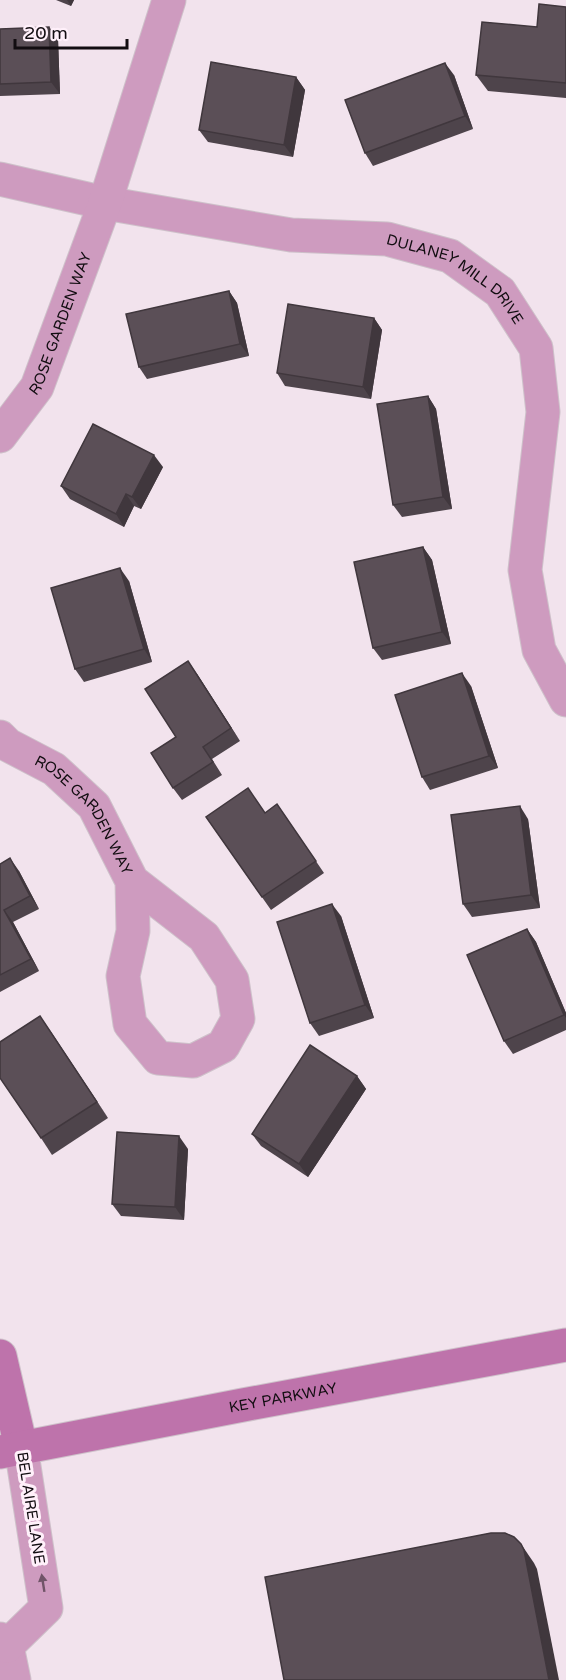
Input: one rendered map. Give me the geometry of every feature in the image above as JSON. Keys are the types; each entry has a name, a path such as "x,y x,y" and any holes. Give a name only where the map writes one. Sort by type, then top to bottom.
{"street":[{"name":"ROSE GARDEN WAY","path":"0,436 38,387 105,203 169,0"},
{"name":"DULANEY MILL DRIVE","path":"0,179 105,203 291,235 387,239 450,256 500,292 536,348 543,412 525,570 539,650 566,700"},
{"name":"ROSE GARDEN WAY","path":"0,737 8,745 54,769 94,807 132,881 204,937 232,980 238,1019 223,1046 193,1061 158,1058 130,1024 123,976 133,931 132,881"},
{"name":"KEY PARKWAY","path":"11,1450 566,1345"},
{"name":"BEL AIRE LANE","path":"0,1356 11,1450 46,1608 4,1643 14,1680"}],"building":[{"path":"539,4 566,7 566,83 476,75 482,22 537,27"},
{"path":"49,27 51,82 0,84 0,29"},
{"path":"211,62 296,77 284,145 199,130"},
{"path":"445,63 465,116 365,153 345,100"},
{"path":"229,291 240,344 139,367 126,314"},
{"path":"288,304 374,318 363,387 277,373"},
{"path":"428,396 443,497 393,505 377,404"},
{"path":"93,424 154,455 132,497 126,494 116,514 61,486"},
{"path":"423,547 442,632 373,648 354,562"},
{"path":"120,568 144,649 75,669 51,588"},
{"path":"188,661 231,728 203,747 213,762 173,788 151,753 176,737 145,689"},
{"path":"462,673 489,756 422,777 395,695"},
{"path":"248,788 265,813 277,804 316,861 262,897 206,817"},
{"path":"520,806 531,895 463,904 451,815"},
{"path":"10,858 30,896 4,910 31,959 0,975 0,864"},
{"path":"332,904 365,1005 310,1023 277,922"},
{"path":"527,929 564,1015 504,1041 467,955"},
{"path":"40,1016 97,1102 41,1138 0,1078 0,1042"},
{"path":"310,1045 357,1076 299,1164 252,1134"},
{"path":"117,1132 179,1136 175,1207 112,1204"},
{"path":"491,1533 505,1533 514,1537 524,1550 549,1680 284,1680 265,1577"}]}
